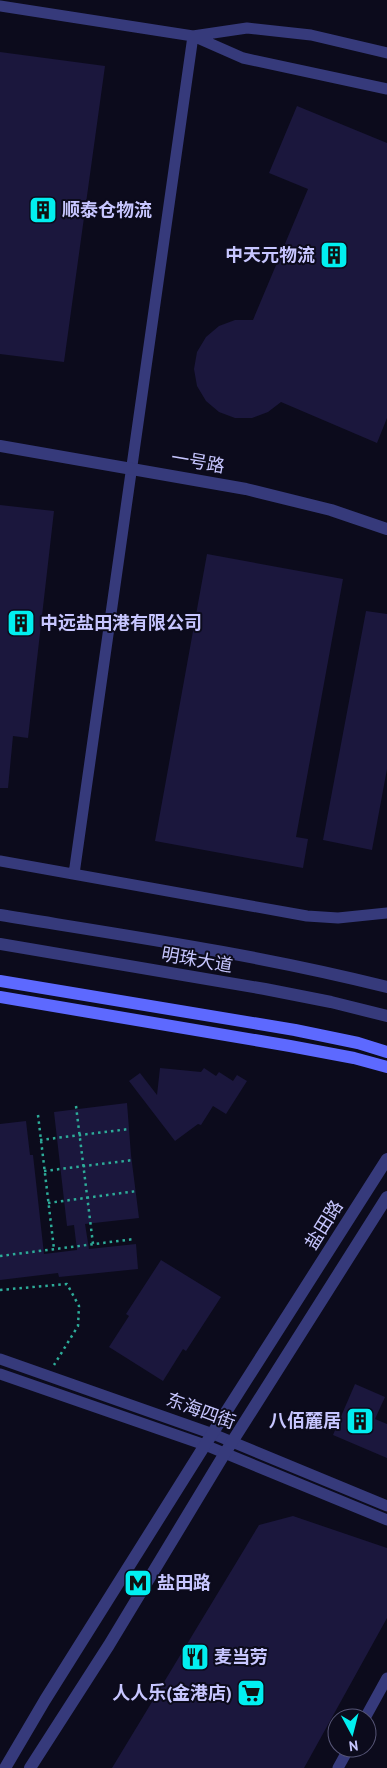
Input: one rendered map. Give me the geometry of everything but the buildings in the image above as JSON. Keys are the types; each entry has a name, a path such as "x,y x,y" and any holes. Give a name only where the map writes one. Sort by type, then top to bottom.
{"main road":[{"path":"0,981 295,1030 358,1043 387,1052"},
{"path":"0,997 290,1046 354,1058 387,1067"}],"street":[{"path":"0,6 194,36 244,58 387,89"},
{"path":"194,36 247,28 312,35 387,53"},
{"path":"74,874 194,36"},
{"name":"一号路","path":"0,446 246,489 331,510 387,529"},
{"path":"0,861 307,916 338,918 387,913"},
{"name":"明珠大道","path":"0,915 130,936 340,975 387,987"},
{"name":"明珠大道","path":"0,944 331,1002 387,1016"},
{"name":"盐田路","path":"5,1768 205,1445 387,1160"},
{"path":"30,1768 109,1645 225,1452 387,1197"},
{"name":"东海四街","path":"0,1359 232,1441 387,1506"},
{"name":"东海四街","path":"0,1374 225,1452 387,1520"},
{"path":"370,1708 387,1678"}],"path":[{"path":"76,1106 93,1244"},
{"path":"38,1115 54,1249"},
{"path":"40,1140 129,1129"},
{"path":"44,1171 133,1160"},
{"path":"48,1203 137,1191"},
{"path":"0,1256 134,1239"},
{"path":"0,1290 67,1284 79,1306 78,1326 51,1369"}],"place":[{"name":"顺泰仓物流","path":"43,210"},
{"name":"中天元物流","path":"334,255"},
{"name":"中远盐田港有限公司","path":"21,623"},
{"name":"八佰麓居","path":"360,1421"},
{"name":"盐田路","path":"138,1583"},
{"name":"麦当劳","path":"195,1657"},
{"name":"人人乐(金港店)","path":"251,1693"}]}
